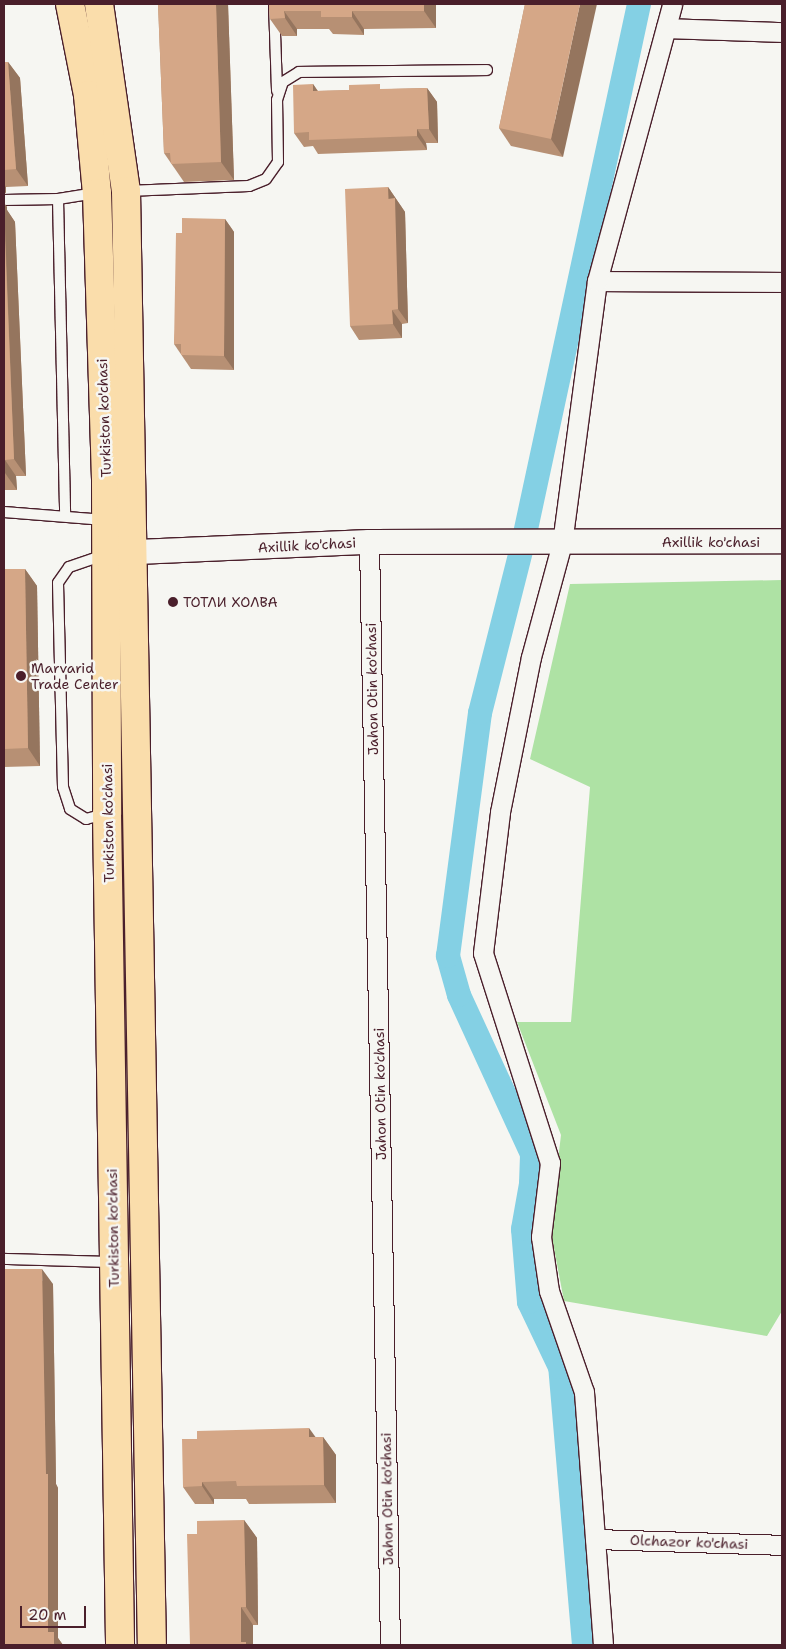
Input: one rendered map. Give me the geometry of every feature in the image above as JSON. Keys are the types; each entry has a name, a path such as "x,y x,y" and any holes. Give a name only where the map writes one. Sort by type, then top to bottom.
{"main road":[{"name":"Turkiston ko'chasi","path":"70,4 88,95 97,193 107,520 121,553 152,1645"},
{"name":"Turkiston ko'chasi","path":"99,4 126,191 134,519 121,553 107,814 120,1645"}],"street":[{"path":"603,1645 584,1392 549,1291 541,1237 550,1163 483,953 500,812 556,543 597,281 672,4"},
{"path":"666,28 782,32"},
{"path":"597,281 782,282"},
{"name":"Axillik ko'chasi","path":"121,553 369,542 782,541"},
{"name":"Jahon Otin ko'chasi","path":"369,542 390,1645"},
{"name":"Olchazor ko'chasi","path":"595,1539 782,1545"}],"lane":[{"path":"126,191 249,186 266,179 278,162 274,4"},
{"path":"277,100 283,82 299,72 487,70"},
{"path":"4,200 58,198 97,193"},
{"path":"58,198 65,516"},
{"path":"4,512 107,520 134,519"},
{"path":"107,814 86,819 70,809 63,787 58,583 68,567 121,553"},
{"path":"4,1259 114,1262"}],"green space":[{"path":"782,580 782,1311 767,1336 564,1301 550,1227 561,1135 517,1022 571,1022 590,787 530,759 570,584"}],"building":[{"path":"158,4 216,4 221,162 171,164 170,153 164,153"},
{"path":"269,4 424,4 424,11 352,11 352,17 321,17 321,11 284,11 285,18 270,19"},
{"path":"525,4 580,4 551,139 499,128"},
{"path":"4,62 8,62 16,169 4,170"},
{"path":"313,84 313,91 349,90 349,85 380,84 380,89 427,88 429,129 417,129 417,136 309,140 309,132 294,133 293,85"},
{"path":"388,187 388,199 395,198 398,309 392,310 393,324 350,326 345,189"},
{"path":"4,216 14,459 5,460 5,473 4,473"},
{"path":"182,218 225,219 224,356 181,355 181,344 174,344 176,233 182,233"},
{"path":"4,569 25,569 28,748 4,749"},
{"path":"4,1269 42,1269 46,1474 48,1474 48,1632 54,1632 54,1645 5,1645"},
{"path":"309,1428 309,1437 323,1437 324,1485 237,1486 236,1481 202,1482 202,1486 183,1487 182,1439 197,1439 197,1431"},
{"path":"244,1520 246,1607 241,1607 241,1642 246,1642 246,1645 190,1645 187,1534 197,1534 197,1521"}],"waterway":[{"path":"584,1645 560,1367 529,1302 523,1229 531,1184 532,1154 459,995 448,956 480,713 523,543 639,4"}],"place":[{"name":"ТОТЛИ ХОЛВА","path":"173,602"},
{"name":"Marvarid Trade Center","path":"21,676"}]}
